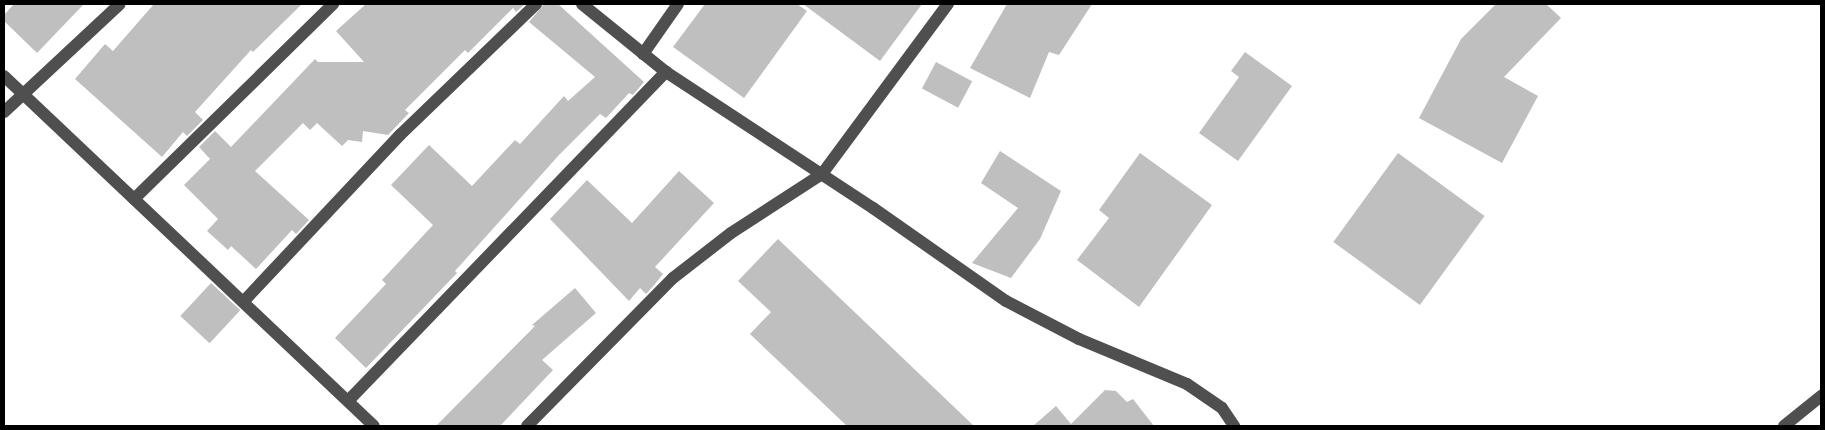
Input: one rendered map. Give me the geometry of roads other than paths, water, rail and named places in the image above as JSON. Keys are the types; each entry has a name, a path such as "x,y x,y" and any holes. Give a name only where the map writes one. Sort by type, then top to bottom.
{"street":[{"path":"4,112 21,94 120,4"},
{"path":"134,199 333,4"},
{"path":"244,301 400,135 536,4"},
{"path":"582,4 666,72 822,174 1006,301 1079,339 1187,384 1222,408 1234,426"},
{"path":"643,54 678,4"},
{"path":"527,426 673,278 731,233 822,174 948,4"},
{"path":"348,401 666,72"},
{"path":"4,76 374,426"},
{"path":"1784,426 1821,396"}]}
